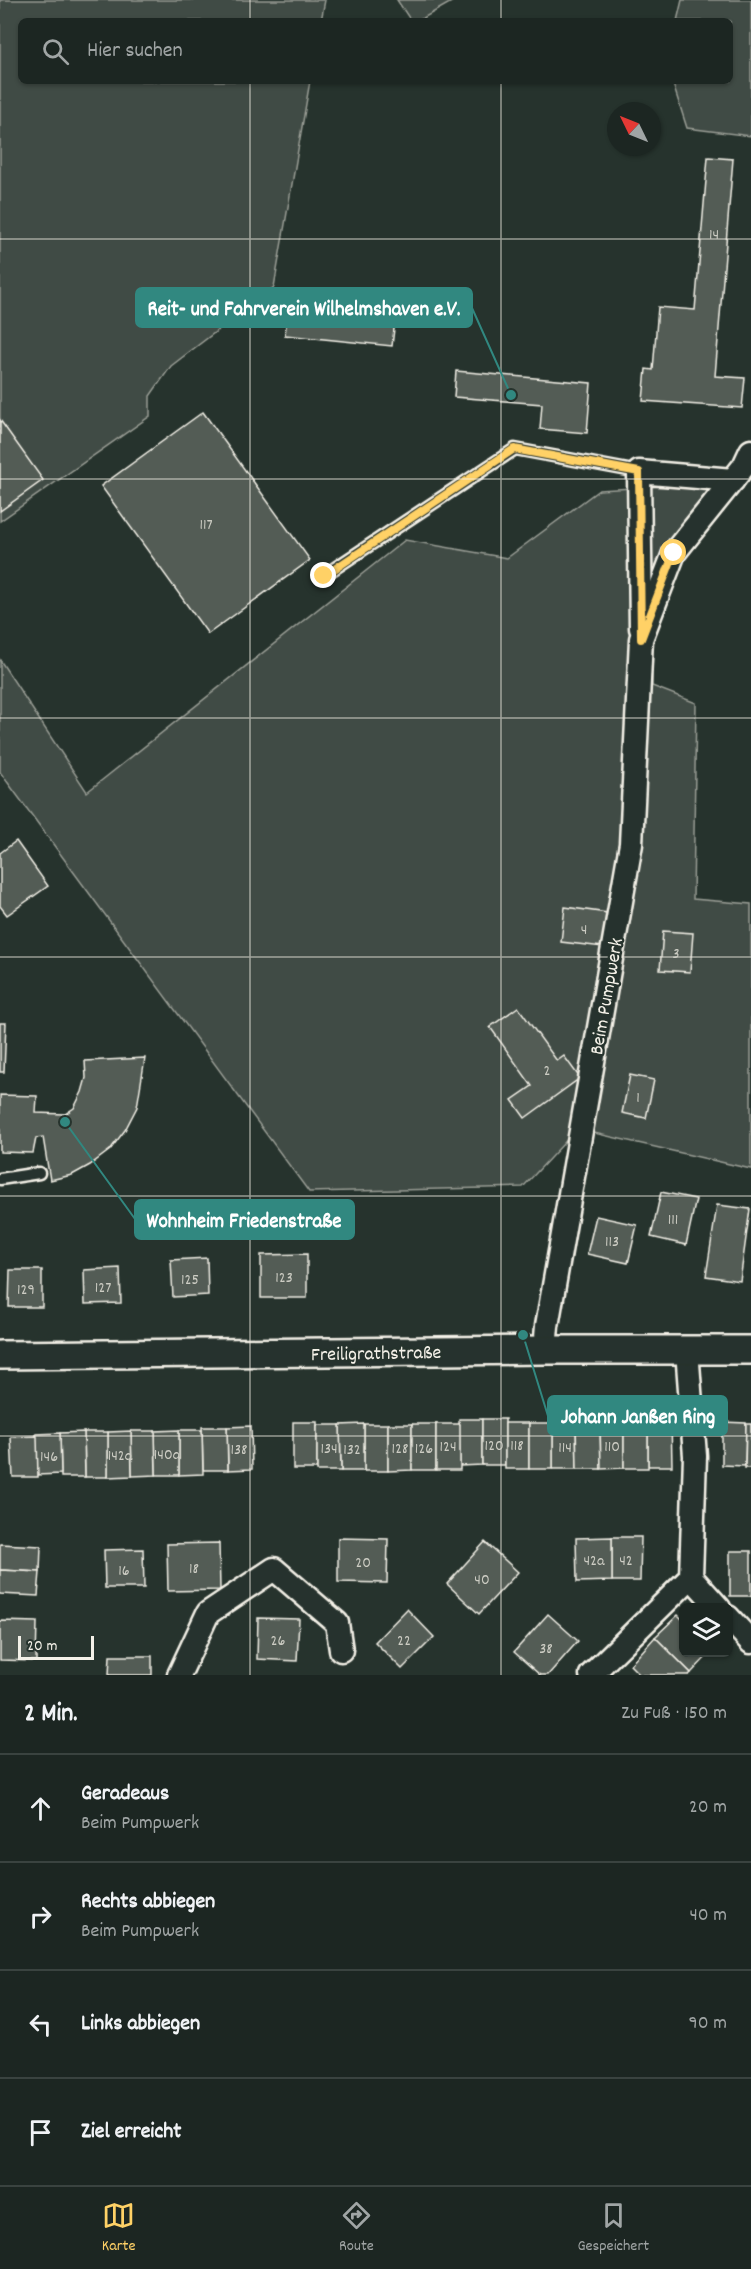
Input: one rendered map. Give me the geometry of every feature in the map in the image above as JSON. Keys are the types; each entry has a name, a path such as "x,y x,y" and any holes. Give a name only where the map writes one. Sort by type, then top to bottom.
{"street":[{"name":"Beim Pumpwerk","path":"641,639 674,553 744,466 751,451"},
{"name":"Beim Pumpwerk","path":"545,1350 549,1314 631,844 641,639 639,472"},
{"path":"639,472 733,480"},
{"path":"687,1350 695,1456 692,1577 715,1603"},
{"name":"Freiligrathstraße","path":"0,1355 751,1350"},
{"path":"179,1675 208,1613 274,1569 338,1623 341,1650"},
{"path":"591,1675 692,1577"},
{"path":"733,1622 751,1642"}],"lane":[{"path":"324,576 514,449 639,472"},
{"path":"0,1179 39,1173"}],"shaded area":[{"path":"0,0 325,0 322,18 18,18 18,84 309,84 274,287 171,366 150,396 150,416 0,521"},
{"path":"397,0 455,0 423,18 409,18"},
{"path":"682,0 751,0 751,136 687,128 673,84 733,84 733,18 678,18"},
{"path":"718,483 651,572 652,686 696,703 693,899 751,904 751,1169 577,1129 523,1187 309,1192 0,772 0,660 87,792 405,540 507,558 599,490"}],"building":[{"path":"708,157 733,159 715,376 745,378 742,408 643,401 646,369 653,370 658,307 695,310"},
{"path":"290,292 397,303 392,346 285,335"},
{"path":"456,371 591,383 587,433 540,429 542,404 454,397"},
{"path":"203,412 310,560 208,634 101,486"},
{"path":"0,420 43,480 0,511"},
{"path":"16,841 48,886 7,915 0,906 0,853"},
{"path":"565,907 607,913 603,947 561,942"},
{"path":"663,931 693,933 690,972 660,970"},
{"path":"518,1007 557,1061 564,1056 580,1078 525,1118 512,1100 532,1086 490,1027"},
{"path":"0,1023 6,1023 4,1072 0,1072"},
{"path":"145,1058 137,1107 125,1130 110,1150 90,1165 72,1175 50,1180 43,1137 36,1138 33,1153 0,1152 0,1095 37,1096 36,1113 65,1114 74,1108 82,1092 86,1078 85,1061"},
{"path":"630,1075 654,1080 646,1118 622,1113"},
{"path":"661,1192 696,1199 686,1245 651,1237"},
{"path":"717,1205 750,1209 740,1281 706,1276"},
{"path":"596,1216 637,1225 628,1263 587,1254"},
{"path":"307,1254 307,1298 261,1298 261,1255"},
{"path":"207,1258 208,1295 173,1297 171,1260"},
{"path":"120,1268 121,1303 85,1304 84,1270"},
{"path":"10,1270 42,1270 42,1307 9,1307"},
{"path":"671,1418 672,1466 648,1466 648,1419"},
{"path":"459,1419 482,1419 482,1465 460,1466"},
{"path":"482,1419 505,1419 505,1465 482,1465"},
{"path":"293,1422 317,1422 317,1469 293,1469"},
{"path":"576,1422 577,1469 553,1469 553,1423"},
{"path":"576,1422 600,1422 601,1469 577,1469"},
{"path":"600,1422 624,1422 624,1468 601,1469"},
{"path":"624,1422 648,1422 648,1468 624,1468"},
{"path":"722,1422 746,1423 745,1466 722,1465"},
{"path":"505,1423 529,1423 529,1469 505,1469"},
{"path":"529,1423 553,1423 553,1469 529,1469"},
{"path":"364,1424 388,1424 388,1471 364,1471"},
{"path":"364,1424 364,1471 341,1471 340,1425"},
{"path":"388,1424 412,1424 412,1470 388,1471"},
{"path":"412,1424 436,1424 436,1470 412,1470"},
{"path":"436,1424 460,1424 460,1470 436,1470"},
{"path":"746,1424 751,1424 751,1468 745,1468"},
{"path":"317,1425 340,1425 341,1471 317,1471"},
{"path":"251,1426 252,1469 228,1470 227,1427"},
{"path":"202,1427 227,1427 228,1470 203,1470"},
{"path":"179,1430 202,1430 203,1474 179,1475"},
{"path":"179,1430 179,1475 156,1475 155,1431"},
{"path":"131,1431 155,1431 156,1475 132,1476"},
{"path":"131,1431 132,1476 108,1477 108,1432"},
{"path":"84,1432 108,1432 108,1477 85,1477"},
{"path":"84,1432 85,1477 61,1477 60,1433"},
{"path":"60,1433 61,1474 37,1475 36,1434"},
{"path":"37,1436 38,1477 13,1477 11,1437"},
{"path":"612,1537 641,1537 640,1581 612,1581"},
{"path":"612,1537 612,1581 577,1582 576,1538"},
{"path":"338,1538 388,1539 387,1583 338,1582"},
{"path":"485,1542 518,1572 479,1614 447,1584"},
{"path":"219,1543 220,1590 168,1591 167,1544"},
{"path":"0,1544 41,1546 40,1572 0,1570"},
{"path":"143,1549 144,1588 105,1588 104,1550"},
{"path":"730,1551 751,1551 751,1596 730,1596"},
{"path":"0,1570 40,1572 38,1596 0,1594"},
{"path":"407,1609 434,1637 402,1669 375,1642"},
{"path":"548,1614 578,1641 548,1675 540,1675 514,1652"},
{"path":"678,1615 679,1657 706,1657 691,1673 655,1637"},
{"path":"258,1618 299,1619 297,1661 257,1659"},
{"path":"0,1621 37,1622 36,1661 0,1660"},
{"path":"655,1637 691,1673 689,1675 640,1675 630,1665"},
{"path":"110,1656 152,1656 152,1675 109,1675"}],"place":[{"name":"Reit- und Fahrverein Wilhelmshaven e.V.","path":"511,395"},
{"name":"Wohnheim Friedenstraße","path":"65,1122"},
{"name":"Johann Janßen Ring","path":"523,1335"}],"route":[{"path":"324,576 514,449 639,472 641,639 674,553"}]}
